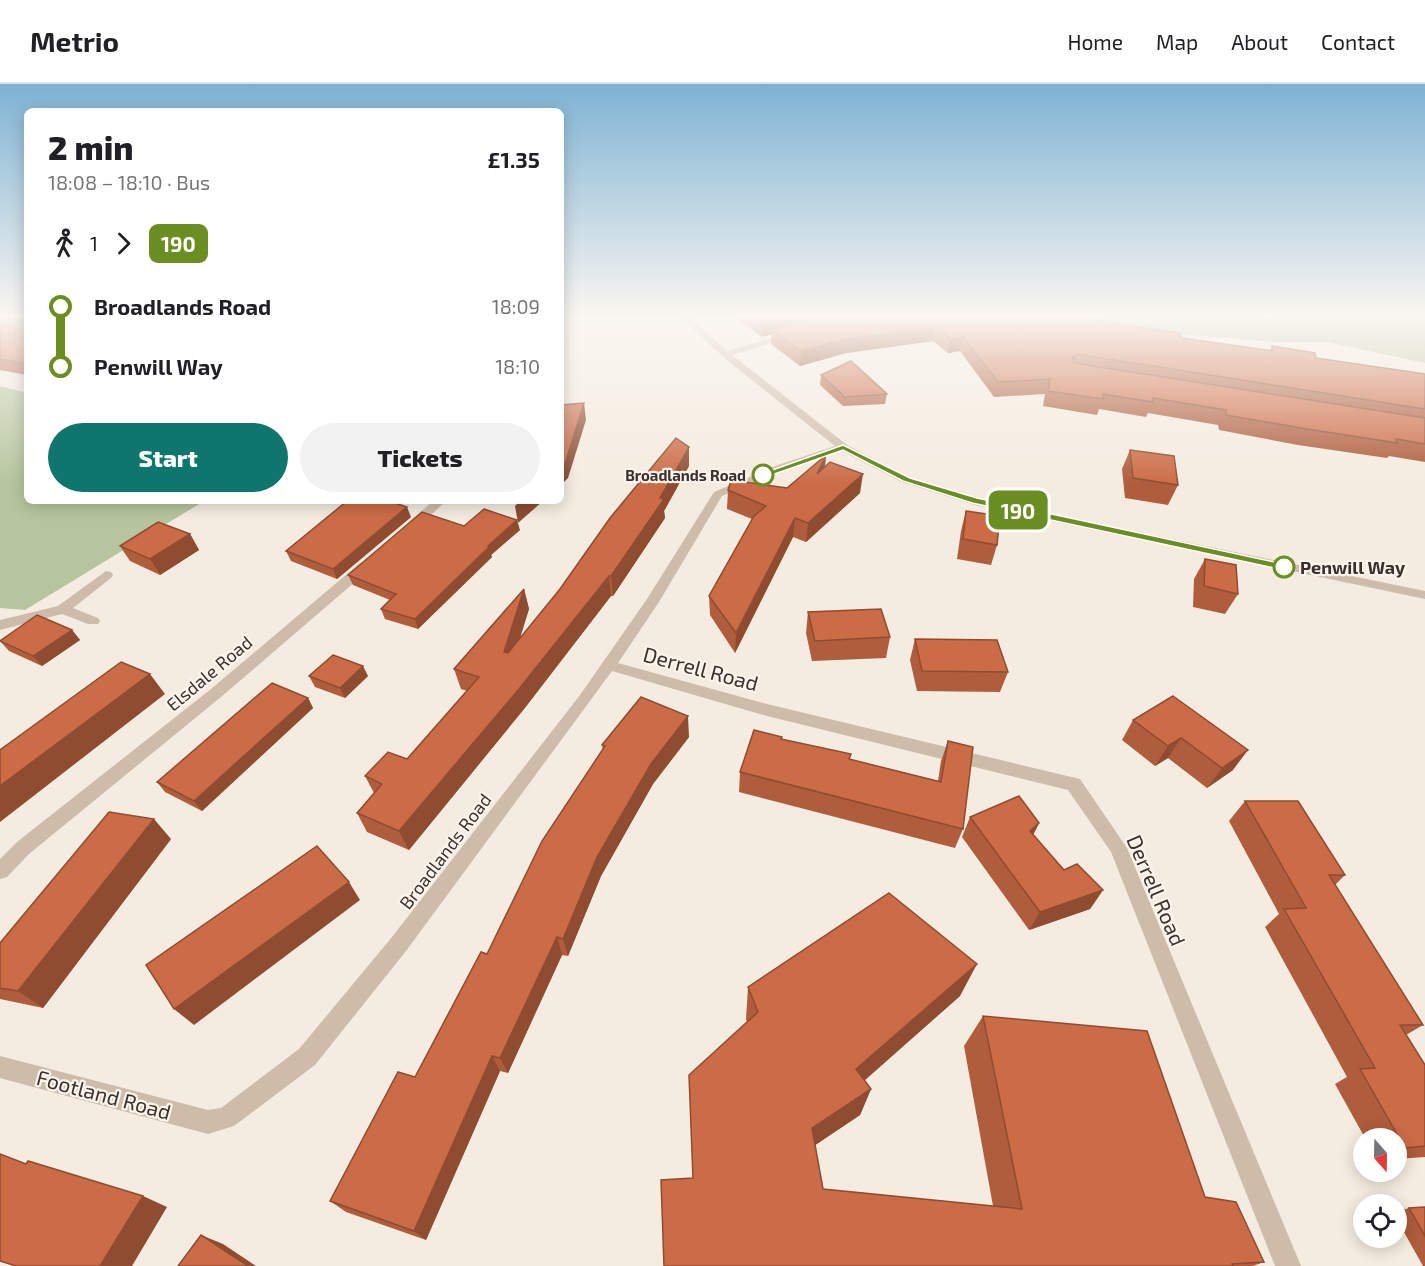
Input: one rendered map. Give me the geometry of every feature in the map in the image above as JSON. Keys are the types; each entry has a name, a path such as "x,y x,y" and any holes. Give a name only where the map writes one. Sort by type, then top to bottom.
{"street":[{"path":"751,373 843,447 906,480 975,501 1425,595"},
{"name":"Broadlands Road","path":"208,1122 226,1118 307,1058 399,944 585,699 652,603 718,494 782,467 843,447"},
{"path":"396,539 437,504"},
{"name":"Elsdale Road","path":"0,871 24,848 216,693 379,555"},
{"path":"0,625 63,609 106,574"},
{"path":"63,609 93,621"},
{"name":"Derrell Road","path":"608,665 767,710 1074,784 1118,848 1288,1266"},
{"name":"Footland Road","path":"0,1067 208,1122"}],"green space":[{"path":"0,386 24,392 24,504 199,504 25,610 0,608"}],"building":[{"path":"864,373 887,394 845,397 821,375"},
{"path":"991,373 1139,373 1425,418 1425,444 1396,439 1397,443 1307,429 1226,415 1226,410 1153,398 1153,402 1103,394 1103,399 1048,391 1050,379 998,382"},
{"path":"1198,373 1425,374 1425,409"},
{"path":"584,403 564,463 564,405"},
{"path":"676,438 689,447 660,498 664,499 611,576 399,831 357,813 382,784 365,776 388,752 407,759 479,677 454,669 524,589 504,652 508,653 560,589 610,518"},
{"path":"1130,450 1174,456 1178,485 1133,478"},
{"path":"826,455 817,474 830,462 863,474 808,523 795,518 736,633 709,596 754,516 766,506 728,490 731,480 787,488"},
{"path":"343,504 398,504 407,507 333,569 286,551"},
{"path":"484,509 517,520 415,619 381,609 396,594 348,575 422,512 464,526"},
{"path":"966,511 1000,516 997,545 963,539"},
{"path":"158,522 190,534 150,559 120,546"},
{"path":"1205,559 1236,565 1238,594 1204,586"},
{"path":"881,609 890,637 815,641 808,612"},
{"path":"37,615 72,630 33,656 0,641"},
{"path":"915,639 997,640 1008,672 922,671"},
{"path":"333,655 363,666 340,688 309,676"},
{"path":"121,662 150,674 0,786 0,750"},
{"path":"272,683 308,698 194,801 157,782"},
{"path":"1173,696 1248,750 1222,768 1181,738 1168,746 1133,720"},
{"path":"641,697 688,716 651,764 597,857 563,939 557,937 500,1058 492,1056 414,1231 330,1201 398,1072 415,1077 481,952 487,954 542,841 605,746 602,745"},
{"path":"754,730 782,737 781,739 851,754 849,759 941,782 948,741 973,747 963,829 740,772"},
{"path":"1019,796 1039,823 1030,831 1064,870 1077,864 1103,890 1040,912 970,817"},
{"path":"1245,801 1298,801 1345,875 1329,875 1423,1025 1400,1025 1425,1065 1425,1146 1407,1148 1407,1128 1394,1128 1360,1069 1375,1068 1284,909 1306,908"},
{"path":"109,812 154,819 18,991 0,988 0,943"},
{"path":"317,846 349,882 174,1009 146,965"},
{"path":"889,893 977,964 856,1069 871,1089 812,1128 823,1189 1022,1209 983,1016 1147,1031 1205,1197 1236,1202 1264,1262 1232,1264 1233,1266 664,1266 661,1180 693,1178 689,1075 758,1012 748,987"},
{"path":"0,1154 26,1164 28,1161 143,1196 100,1266 16,1266 0,1261"},
{"path":"1425,1207 1425,1236 1409,1208"},
{"path":"201,1235 248,1266 178,1266"}],"bus line":[{"name":"190","path":"763,475 843,447 906,480 975,501 1284,567"}],"place":[{"name":"Broadlands Road","path":"763,475"},
{"name":"Penwill Way","path":"1284,567"}]}
